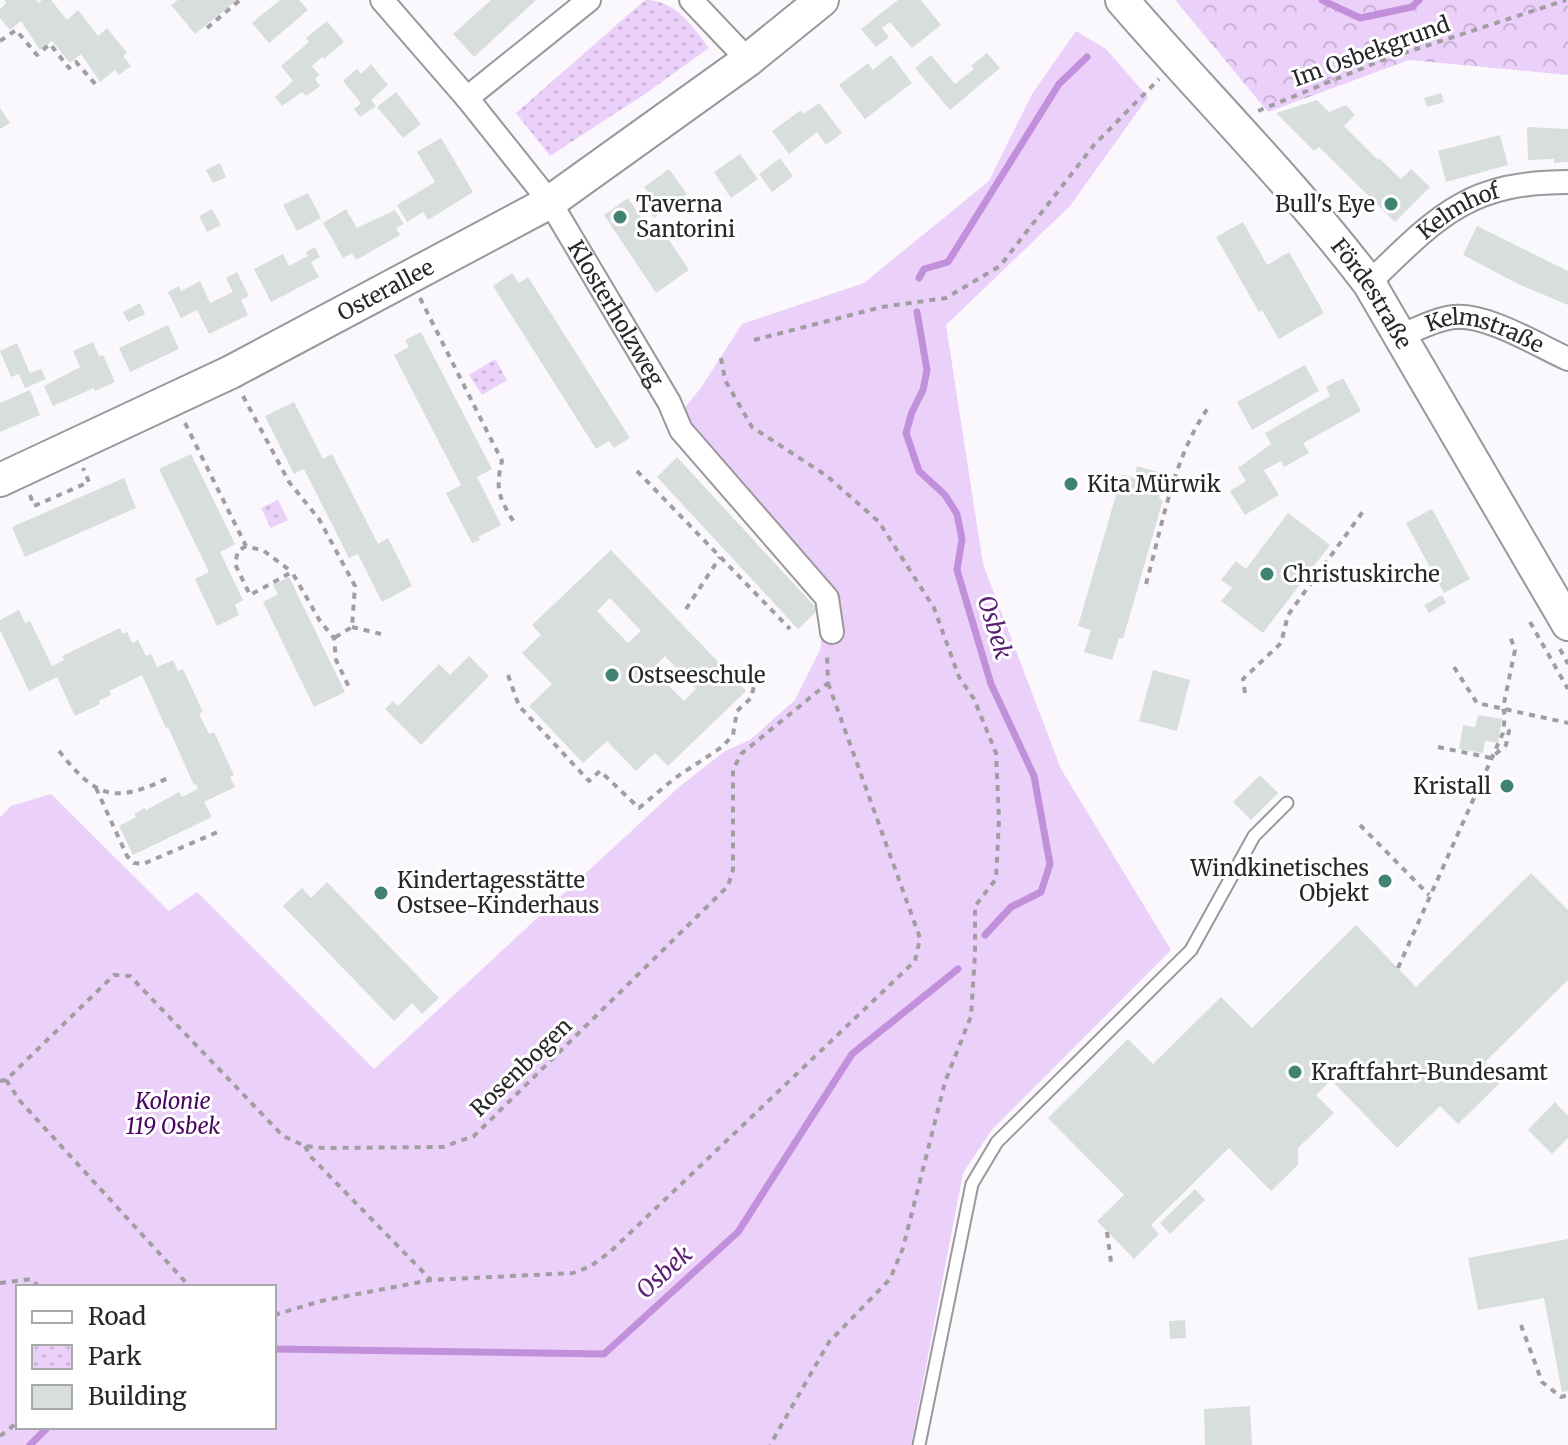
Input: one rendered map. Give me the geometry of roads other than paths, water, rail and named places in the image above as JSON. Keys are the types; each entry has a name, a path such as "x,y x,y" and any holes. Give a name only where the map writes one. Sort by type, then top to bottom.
{"street":[{"path":"467,98 589,0"},
{"path":"691,0 748,60"},
{"name":"Osterallee","path":"10,475 231,372 550,202 748,60 822,0"},
{"name":"Fördestraße","path":"1122,0 1175,62 1234,122 1334,237 1369,283 1568,624"},
{"name":"Klosterholzweg","path":"387,6 467,98 550,202 669,402 681,430 827,598 832,632"},
{"name":"Kelmhof","path":"1369,283 1439,217 1485,192 1531,182 1568,182"},
{"name":"Kelmstraße","path":"1400,336 1434,321 1457,317 1484,321 1568,359"}],"lane":[{"path":"919,1445 972,1184 997,1142 1191,950 1254,836 1287,803"}],"waterway":[{"name":"Osbek","path":"1322,0 1360,18 1412,7 1419,0"},
{"name":"Osbek","path":"919,278 924,269 948,262 1059,84 1087,57"},
{"name":"Osbek","path":"917,312 927,370 923,390 906,433 919,471 945,495 957,514 962,539 957,570 991,684 1034,776 1050,864 1041,892 1011,907 985,935"},
{"name":"Osbek","path":"276,1349 604,1354 738,1232 852,1054 958,969"},
{"name":"Osbek","path":"30,1445 46,1429"}],"place":[{"name":"Bull's Eye","path":"1391,204"},
{"name":"Taverna Santorini","path":"620,217"},
{"name":"Kita Mürwik","path":"1071,484"},
{"name":"Christuskirche","path":"1267,574"},
{"name":"Ostseeschule","path":"612,675"},
{"name":"Kristall","path":"1507,786"},
{"name":"Windkinetisches Objekt","path":"1385,881"},
{"name":"Kindertagesstätte Ostsee-Kinderhaus","path":"381,893"},
{"name":"Kraftfahrt-Bundesamt","path":"1295,1072"}],"park label":[{"name":"Kolonie 119 Osbek","path":"173,1114"}]}
